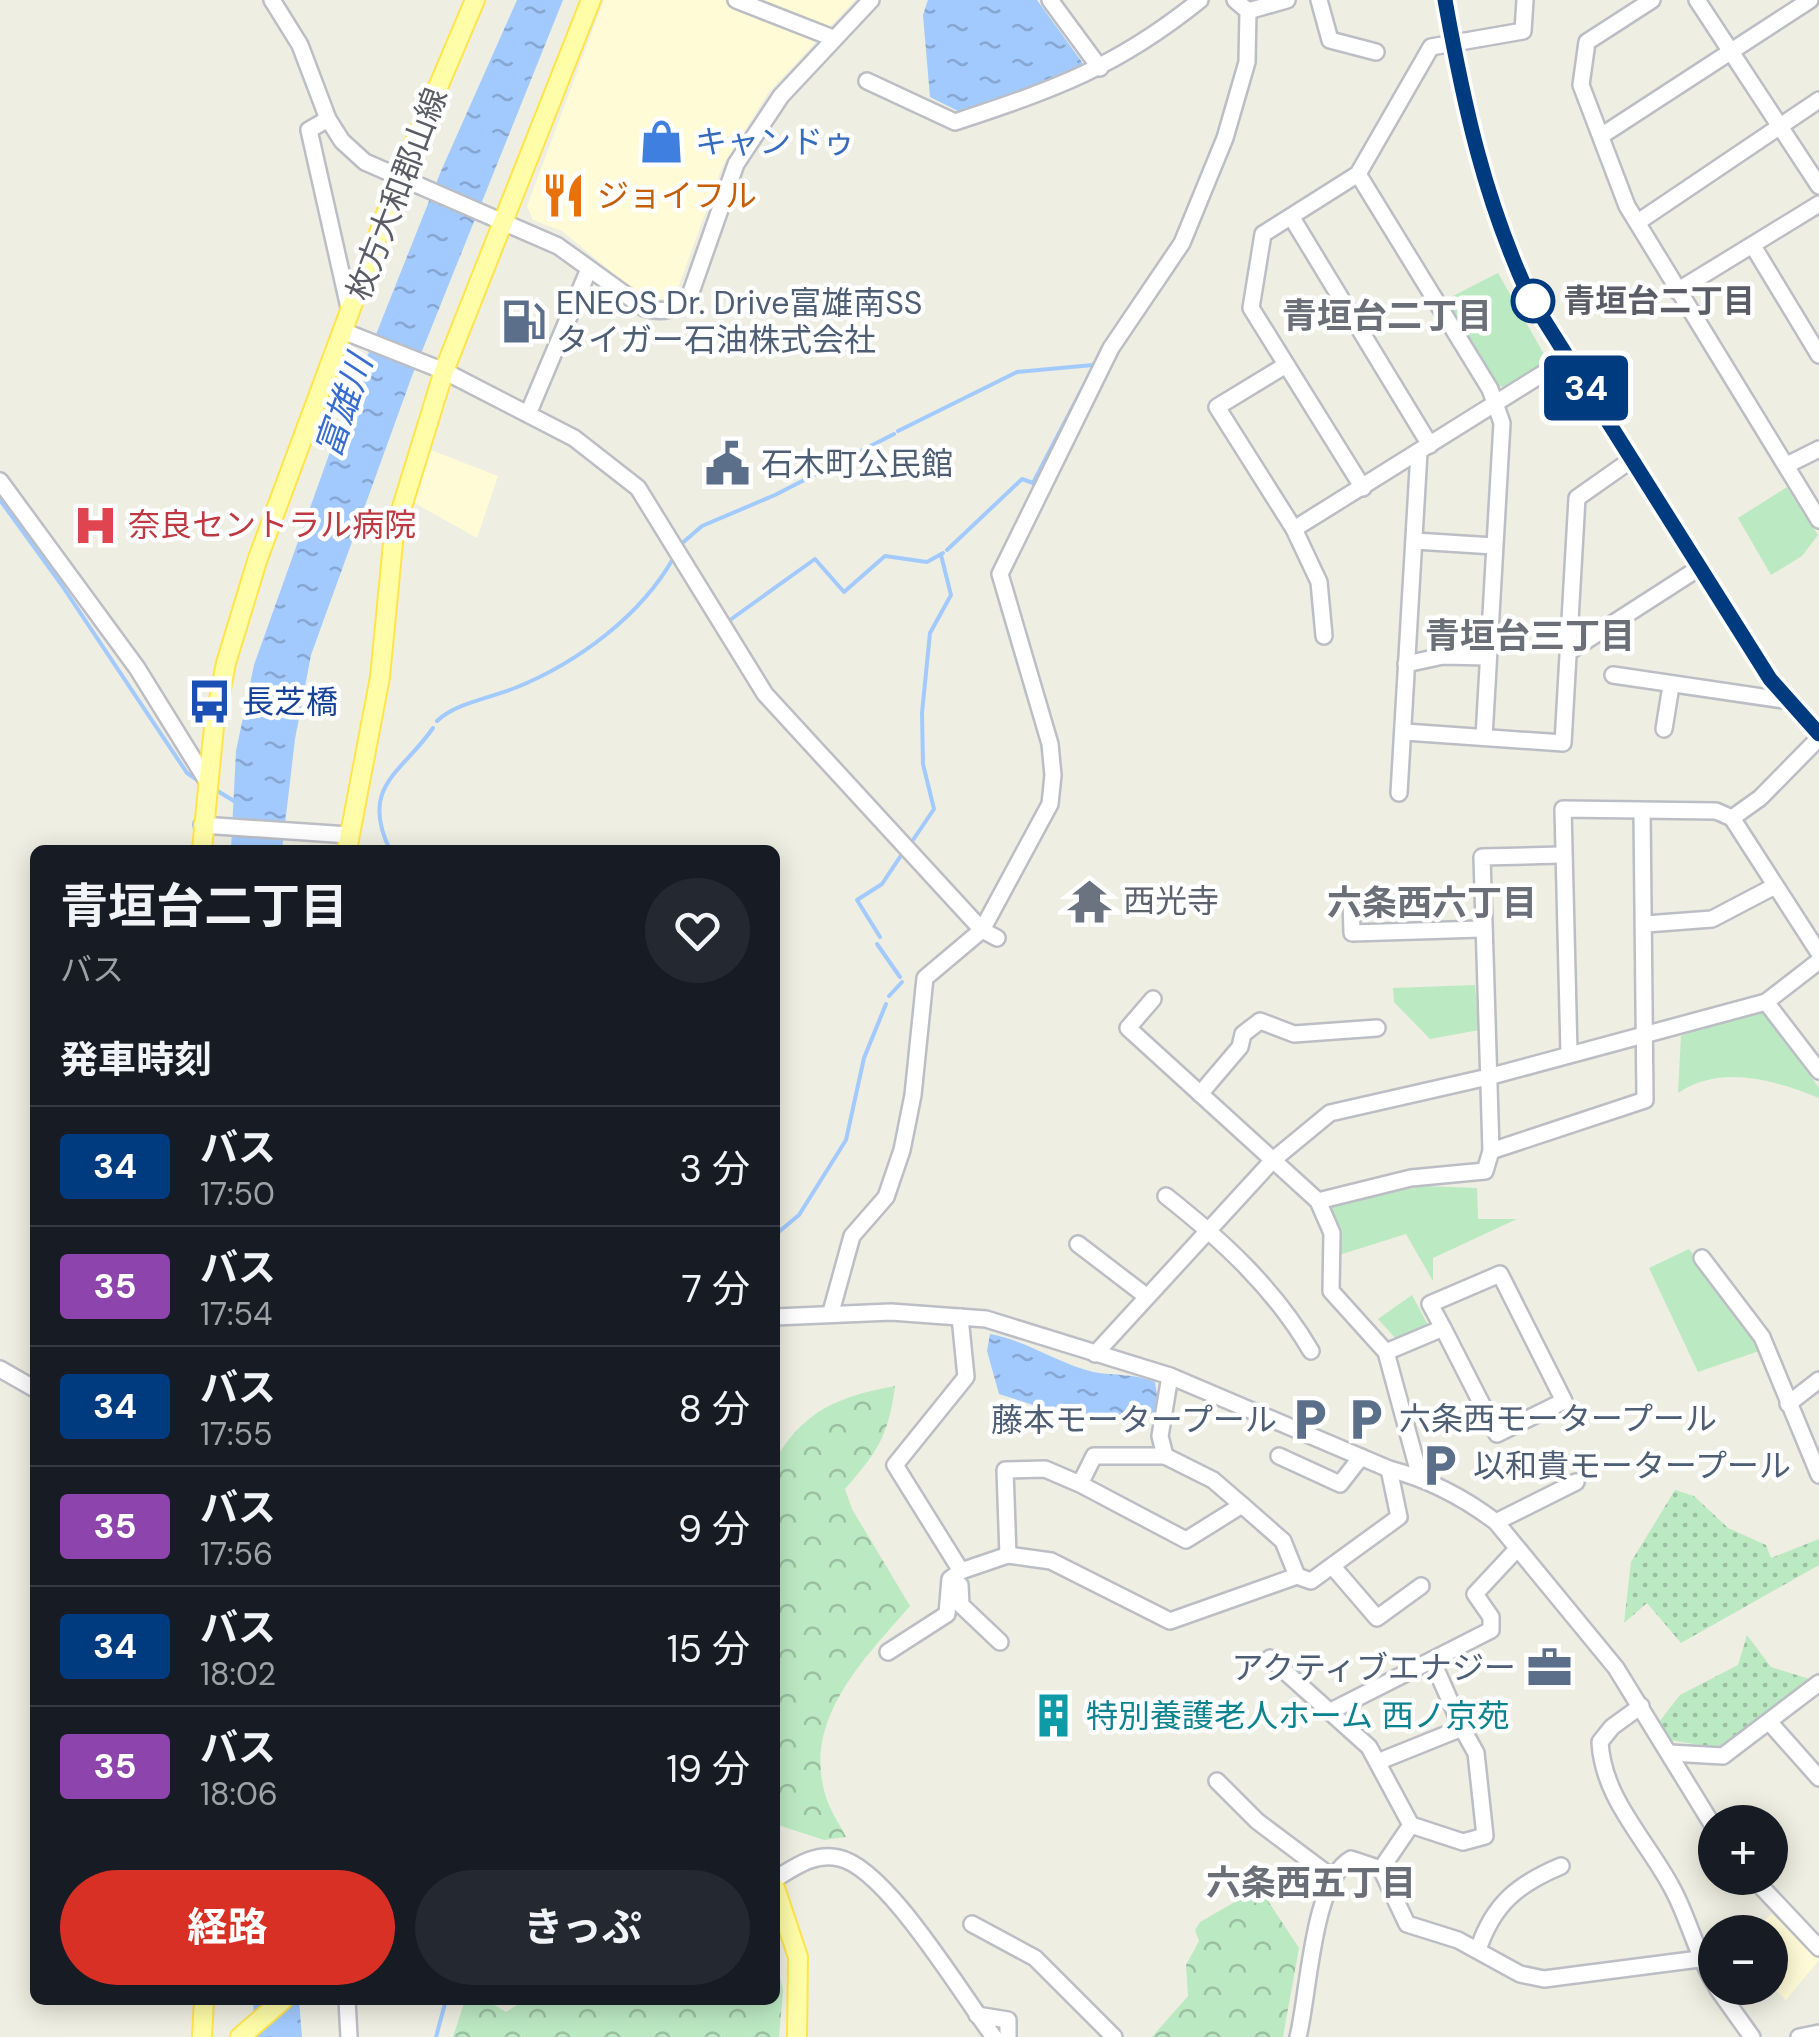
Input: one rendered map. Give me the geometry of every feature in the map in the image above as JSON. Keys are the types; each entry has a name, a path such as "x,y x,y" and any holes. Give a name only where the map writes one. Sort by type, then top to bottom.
{"main road":[{"name":"枚方大和郡山線","path":"203,845 209,825 207,781 231,646 258,558 350,334 350,312 398,179 475,0"},
{"path":"348,842 380,677 394,532 438,370 591,0"},
{"path":"780,1903 798,1957 798,2037"},
{"path":"202,2037 204,2005"},
{"path":"240,2037 277,2005"}],"street":[{"path":"272,0 300,46 328,118 342,141 365,162 558,246 644,308 658,312 679,306 694,286 736,164 781,96 872,0"},
{"path":"736,0 833,38"},
{"path":"1050,0 1100,68"},
{"path":"867,81 956,122 1100,68 1148,42 1200,0"},
{"path":"831,1312 852,1236 886,1197 902,1150 913,1095 925,978 990,934 1050,804 1054,775 1042,715 1000,574 1111,348 1182,243 1224,138 1247,62 1241,5 1287,0"},
{"path":"1319,0 1330,40 1376,52"},
{"path":"1445,0 1477,164 1529,296 1770,679 1819,736 1760,798 1732,818"},
{"path":"1362,488 1251,308 1263,234 1358,174 1431,47 1523,30 1525,0"},
{"path":"1652,0 1588,42 1581,85 1627,206 1819,520"},
{"path":"1697,0 1819,186"},
{"path":"1601,136 1810,0"},
{"path":"1638,222 1819,100"},
{"path":"328,118 309,130 350,312"},
{"path":"1358,174 1496,403 1502,422 1484,738"},
{"path":"1677,290 1819,204"},
{"path":"1292,218 1425,448 1399,793"},
{"path":"1754,246 1819,354"},
{"path":"528,414 589,269"},
{"path":"350,334 438,370 528,414 586,446 638,488 765,694 990,934"},
{"path":"1294,529 1568,358"},
{"path":"1286,365 1217,407 1294,529 1319,582 1324,636"},
{"path":"1787,466 1819,449"},
{"path":"1405,732 1563,742 1577,498 1631,460"},
{"path":"0,481 137,668 207,781"},
{"path":"1415,541 1494,546"},
{"path":"1570,651 1698,568"},
{"path":"1406,664 1444,656 1487,658"},
{"path":"1613,675 1790,701"},
{"path":"1664,730 1671,686"},
{"path":"1095,1354 1273,1160 1302,1132 1330,1113 1488,1077 1766,1002 1819,957 1732,818 1716,811 1563,809 1561,855 1569,1053"},
{"path":"1491,1151 1646,1100 1642,811"},
{"path":"209,825 298,831 348,842"},
{"path":"1318,1201 1410,1178 1485,1171 1491,1151 1481,929 1482,857 1561,855"},
{"path":"1646,924 1712,919 1775,886"},
{"path":"1351,898 1352,933 1481,929"},
{"path":"1154,999 1128,1028 1318,1201 1332,1233 1331,1291 1386,1352 1420,1477"},
{"path":"1766,1002 1819,1072"},
{"path":"1200,1094 1240,1047 1243,1034 1260,1022 1272,1022 1294,1034 1377,1028"},
{"path":"1166,1196 1211,1232 1284,1305 1310,1351"},
{"path":"1078,1244 1146,1296"},
{"path":"1702,1258 1762,1337 1819,1475"},
{"path":"1500,1274 1564,1401 1497,1434 1443,1328 1430,1304 1500,1274"},
{"path":"780,1317 831,1312 986,1319 1170,1376 1389,1469 1420,1477 1496,1522 1616,1668 1701,1805"},
{"path":"960,1316 966,1378 895,1465 961,1571 961,1604 1000,1642"},
{"path":"1386,1352 1443,1328"},
{"path":"0,1369 30,1386"},
{"path":"1165,1456 1160,1436 1170,1376"},
{"path":"1788,1404 1819,1380"},
{"path":"1080,1484 1094,1456 1165,1456 1213,1480 1283,1542 1297,1576"},
{"path":"1278,1456 1340,1484 1362,1456"},
{"path":"1008,1555 1005,1470 1045,1469 1186,1540 1242,1505"},
{"path":"888,1652 947,1614 950,1578 1008,1555 1051,1560 1170,1621 1297,1576 1311,1581 1400,1517 1389,1469"},
{"path":"1496,1522 1576,1482"},
{"path":"1331,1711 1490,1630 1491,1617 1475,1594 1517,1548"},
{"path":"1334,1568 1377,1618 1421,1586"},
{"path":"1270,1658 1331,1711 1380,1762 1411,1826 1463,1842 1485,1836 1476,1753 1432,1660"},
{"path":"1670,1754 1723,1756 1771,1724 1819,1683"},
{"path":"1642,1706 1612,1727 1600,1742 1602,1771 1672,1887 1698,1946"},
{"path":"1771,1724 1819,1778"},
{"path":"1380,1762 1462,1728"},
{"path":"1217,1781 1256,1821 1332,1878"},
{"path":"1381,1869 1411,1826"},
{"path":"780,1877 818,1857 856,1864 899,1906 994,2037"},
{"path":"1298,2037 1315,1933 1332,1878 1339,1866 1351,1860 1381,1869 1407,1924 1478,1950 1520,1974 1544,1979 1698,1958"},
{"path":"1478,1950 1487,1924 1522,1883 1562,1866"},
{"path":"1769,1895 1819,1948"},
{"path":"972,1924 1035,1958 1114,2037"},
{"path":"347,2005 348,2037"},
{"path":"1729,2005 1752,2037"},
{"path":"977,2015 1008,2020 1008,2037"},
{"path":"1799,2037 1819,2033"}],"shaded area":[{"path":"604,0 855,0 768,93 722,167 678,288 663,299 638,294 562,231 533,220 527,206"},
{"path":"428,449 498,476 477,538 411,501"},
{"path":"1788,1930 1819,1960 1788,1998"}],"green space":[{"path":"1498,273 1545,356 1544,363 1504,387 1495,385 1443,301"},
{"path":"1787,487 1818,535 1802,556 1771,575 1738,518"},
{"path":"1475,985 1479,1030 1430,1039 1394,1002 1393,988"},
{"path":"1760,1006 1819,1088 1819,1098 1766,1081 1730,1077 1695,1084 1678,1093 1681,1036"},
{"path":"1424,1186 1477,1188 1478,1219 1517,1219 1433,1258 1433,1281 1406,1234 1339,1255 1331,1204"},
{"path":"1689,1249 1753,1336 1759,1351 1698,1372 1649,1268"},
{"path":"1412,1295 1428,1325 1398,1341 1378,1319"},
{"path":"895,1386 880,1442 845,1489 852,1509 910,1606 858,1668 830,1715 820,1766 827,1800 846,1837 824,1840 780,1826 780,1452 811,1417 857,1395"},
{"path":"1675,1490 1694,1496 1728,1528 1766,1545 1771,1558 1819,1539 1819,1565 1681,1643 1647,1603 1624,1623 1631,1562"},
{"path":"1747,1635 1771,1667 1813,1680 1723,1749 1670,1740 1659,1722 1680,1695 1738,1665"},
{"path":"1254,1891 1266,1898 1299,1948 1283,2037 1152,2037 1188,1996 1186,1965 1199,1941 1195,1930 1200,1922"},
{"path":"780,1976 783,1991 779,2037 453,2037 463,2005 494,2005 506,2012 517,2005 780,2005"}],"water":[{"path":"517,0 563,0 412,376 311,655 295,739 283,845 231,845 236,751 254,665 336,435 441,171"},
{"path":"928,0 1037,0 1082,62 1082,69 962,113 930,97 923,15"},
{"path":"990,1334 1093,1372 1155,1382 1158,1402 1153,1419 1058,1413 999,1394 987,1351"},
{"path":"253,2005 299,2005 302,2037 255,2037"}],"waterway":[{"path":"898,431 1017,372 1093,365 1098,358"},
{"path":"947,550 1022,479 1033,483 1082,389"},
{"path":"680,545 702,526 775,495 894,434"},
{"path":"0,500 187,773 199,781"},
{"path":"730,620 815,559 844,592 885,556 927,562 943,553"},
{"path":"911,843 934,809 923,764 922,713 930,633 951,595 941,555"},
{"path":"437,721 463,705 538,678 584,651 626,618 674,557"},
{"path":"388,845 379,810 382,795 388,782 433,728"},
{"path":"216,790 234,801"},
{"path":"880,937 857,900 882,884 902,854"},
{"path":"877,944 900,977"},
{"path":"889,996 902,982"},
{"path":"780,1231 799,1215 846,1140 864,1058 886,1004"},
{"path":"436,2037 445,2005"}],"bus line":[{"name":"34","path":"1445,0 1477,164 1529,296 1770,679 1819,734"}],"place":[{"name":"キャンドゥ","path":"662,142"},
{"name":"ジョイフル","path":"564,196"},
{"name":"青垣台二丁目","path":"1533,301"},
{"name":"ENEOS Dr. Drive富雄南SS タイガー石油株式会社","path":"523,321"},
{"name":"石木町公民館","path":"728,464"},
{"name":"奈良セントラル病院","path":"95,525"},
{"name":"長芝橋","path":"209,702"},
{"name":"西光寺","path":"1090,901"},
{"name":"六条西モータープール","path":"1366,1419"},
{"name":"藤本モータープール","path":"1310,1420"},
{"name":"以和貴モータープール","path":"1440,1466"},
{"name":"アクティブエナジー","path":"1549,1668"},
{"name":"特別養護老人ホーム 西ノ京苑","path":"1053,1716"}],"district":[{"name":"青垣台二丁目","path":"1387,316"},
{"name":"青垣台三丁目","path":"1530,636"},
{"name":"六条西六丁目","path":"1432,903"},
{"name":"六条西五丁目","path":"1311,1883"}],"water label":[{"name":"富雄川","path":"344,406"}]}
